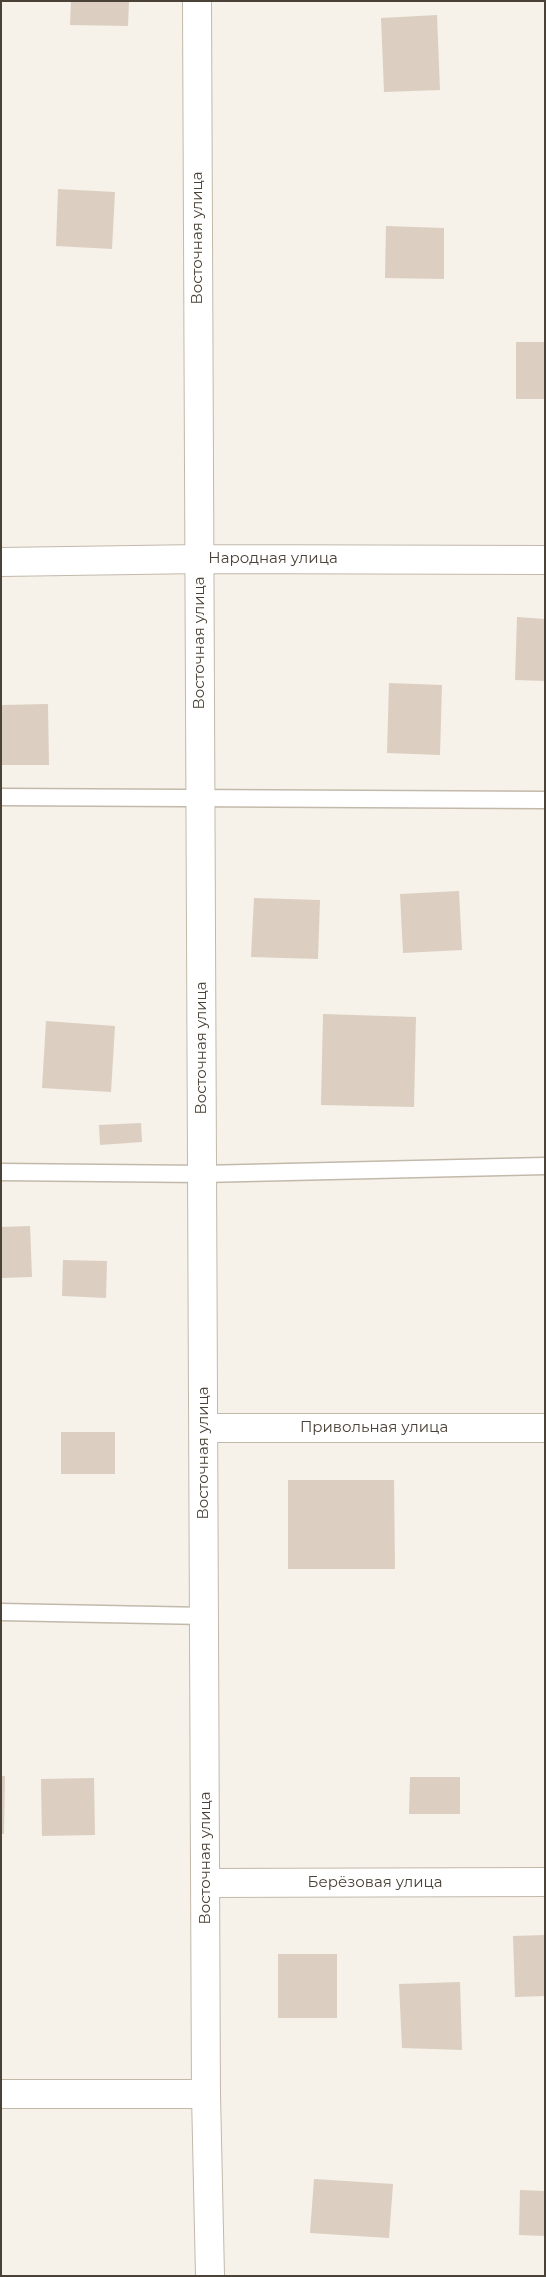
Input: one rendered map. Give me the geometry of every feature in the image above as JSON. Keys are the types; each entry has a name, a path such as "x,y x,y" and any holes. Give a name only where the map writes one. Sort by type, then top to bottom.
{"street":[{"name":"Восточная улица","path":"197,1 206,2094 210,2276"},
{"name":"Народная улица","path":"1,562 200,558 545,560"},
{"name":"Привольная улица","path":"203,1428 545,1428"},
{"name":"Берёзовая улица","path":"206,1883 545,1882"},
{"path":"1,2094 206,2094"}],"lane":[{"path":"1,797 545,800"},
{"path":"1,1172 202,1174 545,1166"},
{"path":"1,1612 205,1616"}],"building":[{"path":"71,1 129,1 128,26 70,25"},
{"path":"437,15 440,90 384,92 381,18"},
{"path":"58,189 115,192 112,249 56,246"},
{"path":"386,226 444,228 444,279 385,278"},
{"path":"516,342 545,342 545,399 516,399"},
{"path":"517,617 545,619 545,681 515,680"},
{"path":"389,683 442,685 440,755 387,753"},
{"path":"48,704 49,765 2,765 2,705"},
{"path":"459,891 462,950 403,953 400,894"},
{"path":"254,898 320,900 318,959 251,957"},
{"path":"323,1014 416,1017 414,1107 321,1105"},
{"path":"46,1021 115,1026 111,1092 42,1088"},
{"path":"141,1123 142,1142 100,1145 99,1125"},
{"path":"30,1226 32,1277 1,1278 1,1227"},
{"path":"63,1260 107,1261 106,1298 62,1296"},
{"path":"61,1432 115,1432 115,1474 61,1474"},
{"path":"288,1480 394,1480 395,1569 288,1569"},
{"path":"1,1776 5,1776 4,1834 1,1834"},
{"path":"410,1777 460,1777 460,1814 409,1814"},
{"path":"94,1778 95,1835 42,1836 41,1779"},
{"path":"545,1935 545,1996 515,1997 513,1936"},
{"path":"278,1954 337,1954 337,2018 278,2018"},
{"path":"460,1982 462,2050 402,2048 399,1984"},
{"path":"314,2179 393,2184 389,2238 310,2233"},
{"path":"520,2190 545,2191 545,2236 519,2235"}]}
